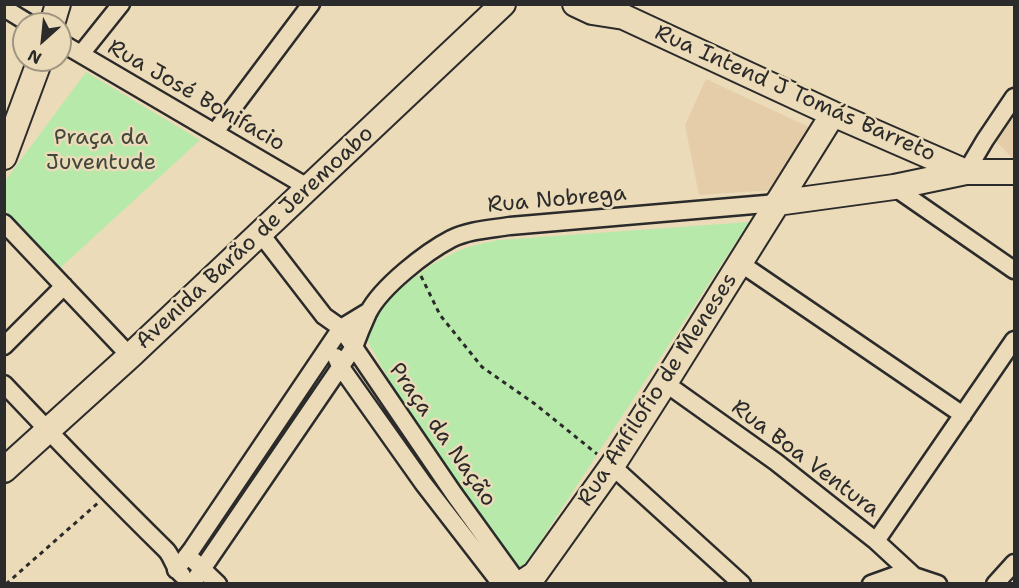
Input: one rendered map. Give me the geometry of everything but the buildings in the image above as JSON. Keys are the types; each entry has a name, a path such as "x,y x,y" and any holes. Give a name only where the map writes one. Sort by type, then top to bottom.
{"main road":[{"name":"Avenida Barão de Jeremoabo","path":"4,470 130,356 503,4"},
{"name":"Rua Intend J Tomás Barreto","path":"575,4 592,12 618,11 832,114 966,172"},
{"path":"4,157 36,72"},
{"name":"Rua Anfilofio de Meneses","path":"527,581 612,466 832,114"},
{"path":"777,204 894,187 966,172 1014,172"}],"street":[{"path":"81,54 121,4"},
{"path":"215,132 311,4"},
{"name":"Rua José Bonifacio","path":"72,49 309,188"},
{"path":"966,172 1014,97"},
{"path":"894,187 1014,270"},
{"name":"Rua Nobrega","path":"192,584 354,347 369,311 389,285 452,239 473,231 510,226 777,204"},
{"path":"4,223 130,356"},
{"name":"Praça da Nação","path":"260,233 324,316 341,328 454,494 527,581"},
{"path":"740,263 963,415"},
{"path":"4,346 64,286"},
{"name":"Rua Nobrega","path":"176,570 341,328 369,311"},
{"name":"Praça da Nação","path":"324,316 330,345 340,366 423,483 501,584"},
{"path":"876,541 1014,340"},
{"name":"Rua Boa Ventura","path":"665,383 776,462 876,541 914,576"},
{"path":"4,384 109,494 169,552 176,570 192,584"},
{"path":"612,466 742,584"},
{"path":"169,552 187,555 218,584"},
{"path":"995,584 1014,563"},
{"path":"871,584 896,574 914,576 938,584"}],"path":[{"path":"415,264 440,315 482,367 535,404 612,466"},
{"path":"6,584 109,494"}],"shaded area":[{"path":"706,79 813,129 773,190 699,195 685,125"},
{"path":"1014,112 1014,160 994,139"}],"green space":[{"name":"Praça da Juventude","path":"86,72 200,140 60,268 5,210 5,181"},
{"path":"749,222 519,574 427,449 360,327 418,274 444,258 473,246 499,240"}]}
